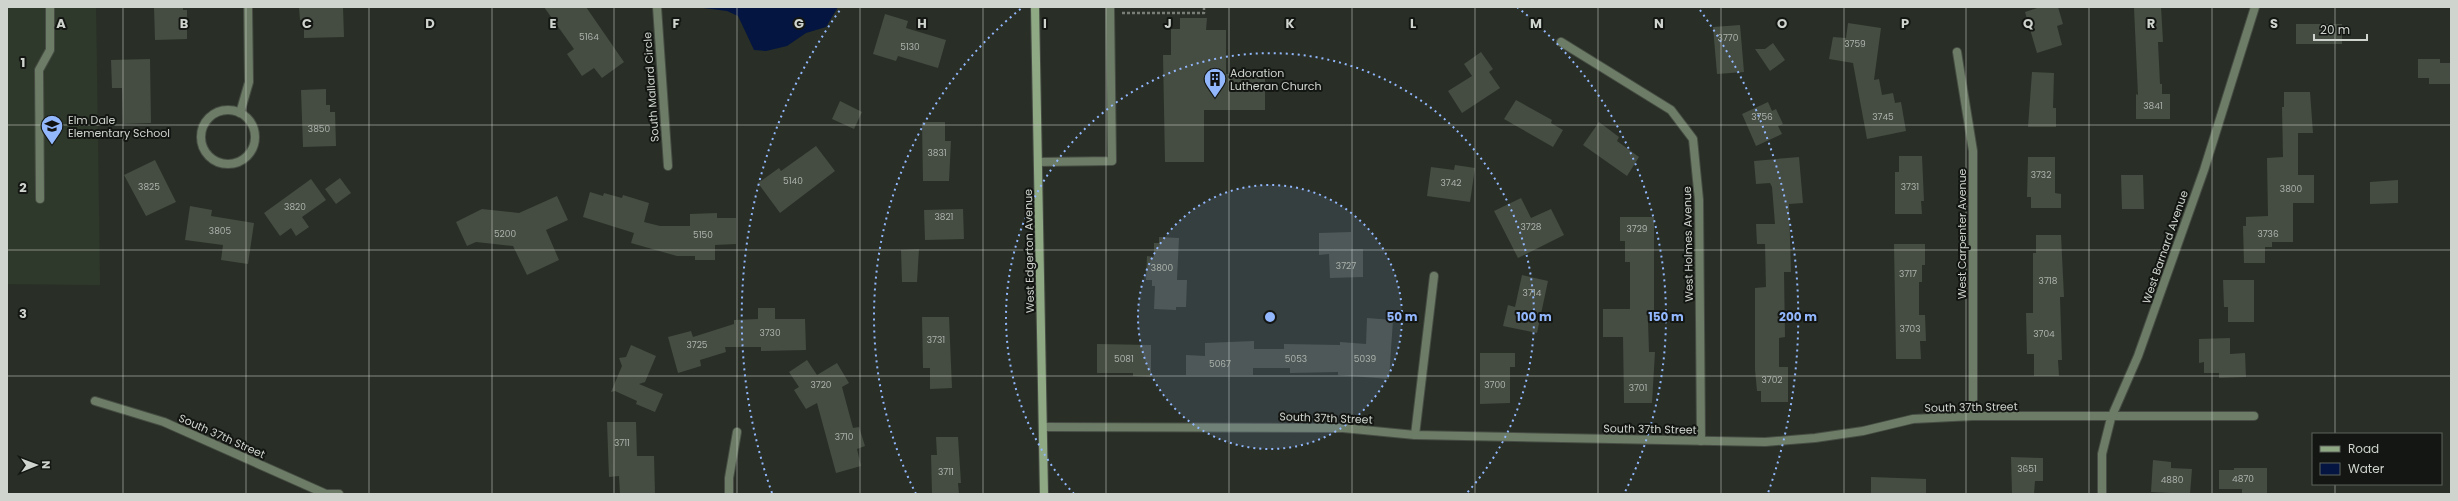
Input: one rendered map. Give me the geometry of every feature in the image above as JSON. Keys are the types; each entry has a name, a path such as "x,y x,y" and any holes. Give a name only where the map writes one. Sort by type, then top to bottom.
{"street":[{"path":"40,199 39,70 50,50 50,7"},
{"path":"240,113 249,82 248,7"},
{"name":"South Mallard Circle","path":"657,7 668,166"},
{"name":"West Edgerton Avenue","path":"1036,7 1044,494"},
{"name":"West Barnard Avenue","path":"2102,494 2102,454 2112,418 2138,356 2204,170 2255,7"},
{"path":"1038,162 1112,161 1110,10"},
{"name":"West Holmes Avenue","path":"1561,42 1671,110 1692,139 1699,200 1701,441"},
{"name":"West Carpenter Avenue","path":"1957,52 1973,151 1973,416"},
{"path":"224,110 240,113 252,126 254,144 243,159 226,164 218,162 204,150 201,142 204,125 208,118 224,110"},
{"path":"1415,435 1434,276"},
{"name":"South 37th Street","path":"95,401 164,422 326,494 339,494"},
{"name":"South 37th Street","path":"1043,427 1343,428 1415,435 1765,442 1815,438 1864,431 1913,419 1973,416 2112,418 2254,416"},
{"path":"729,494 729,478 737,432"}],"path":[{"path":"1110,10 1204,13 1204,7"}],"shaded area":[{"name":"Elm Dale Elementary School","path":"7,7 96,7 100,285 7,284"}],"water":[{"path":"695,7 838,7 826,27 806,33 787,46 766,51 754,50 738,16 727,11"}],"building":[{"path":"154,7 183,7 183,10 187,10 187,39 155,40"},
{"path":"299,7 343,7 344,37 304,38 304,20 300,20"},
{"path":"544,7 586,7 624,62 602,78 594,68 582,76 567,54 574,49"},
{"path":"2040,7 2058,7 2063,24 2057,26 2062,45 2037,53 2025,12"},
{"path":"2161,7 2163,42 2158,42 2160,84 2162,84 2162,94 2170,94 2170,119 2136,119 2136,94 2138,95 2134,8"},
{"path":"885,14 908,21 906,28 946,40 938,68 898,56 896,61 873,54"},
{"name":"Adoration Lutheran Church","path":"1180,18 1207,18 1206,30 1226,30 1226,74 1265,74 1265,110 1204,110 1204,162 1165,162 1163,55 1171,55 1171,29 1180,29"},
{"path":"1848,23 1881,28 1874,80 1879,79 1882,95 1893,93 1895,103 1901,102 1906,131 1867,139 1853,63 1829,59 1833,37 1846,38"},
{"path":"2296,24 2342,24 2342,44 2296,44"},
{"path":"1740,25 1744,72 1717,74 1713,27"},
{"path":"1773,43 1785,60 1770,71 1755,49 1765,49"},
{"path":"1481,52 1493,69 1489,72 1500,88 1462,113 1448,91 1472,76 1464,64"},
{"path":"150,59 151,123 123,124 122,88 112,88 111,60"},
{"path":"2418,59 2440,59 2440,63 2451,63 2451,84 2429,84 2429,78 2418,78"},
{"path":"2032,72 2054,73 2053,108 2056,108 2056,127 2028,127"},
{"path":"326,89 326,105 330,105 330,112 335,112 336,146 303,147 301,90"},
{"path":"2284,92 2310,92 2313,133 2298,133 2298,175 2314,175 2314,203 2293,203 2293,242 2272,242 2272,247 2265,247 2265,263 2244,263 2243,226 2246,226 2246,217 2268,216 2267,158 2283,157 2282,107 2284,107"},
{"path":"1516,100 1552,120 1551,123 1563,130 1553,147 1504,119"},
{"path":"840,101 862,112 854,129 832,119"},
{"path":"1768,102 1772,111 1776,109 1783,124 1778,126 1782,134 1756,146 1742,114"},
{"path":"922,122 945,122 945,141 951,141 949,181 923,181"},
{"path":"1599,122 1619,137 1617,141 1639,157 1627,176 1583,145"},
{"path":"816,146 835,171 780,213 758,183 779,168 781,171"},
{"path":"1899,156 1922,156 1924,201 1921,201 1922,214 1895,214 1895,172 1899,172"},
{"path":"1799,157 1803,203 1789,204 1791,272 1784,272 1785,337 1779,338 1779,367 1788,367 1788,402 1761,402 1761,391 1757,391 1755,370 1755,288 1766,287 1765,244 1757,244 1756,224 1775,224 1772,187 1770,183 1756,184 1754,161"},
{"path":"2028,157 2055,157 2055,193 2061,194 2061,208 2031,208 2031,197 2027,197"},
{"path":"155,160 176,202 146,216 124,175"},
{"path":"1455,165 1475,168 1470,202 1427,196 1431,167 1454,170"},
{"path":"2121,175 2143,175 2144,209 2122,209"},
{"path":"340,178 351,193 336,204 325,189"},
{"path":"311,179 326,200 302,217 309,227 296,236 291,228 280,236 264,213"},
{"path":"2398,180 2398,203 2370,204 2370,182"},
{"path":"590,192 603,196 604,193 622,198 623,195 649,203 644,222 660,226 690,226 690,214 717,213 717,218 736,218 736,244 715,245 715,260 695,260 695,256 677,256 631,243 634,233 583,217"},
{"path":"557,196 568,220 546,230 559,260 527,275 513,246 476,242 467,246 456,222 482,209 519,213"},
{"path":"1521,198 1531,218 1551,209 1564,235 1518,258 1494,211"},
{"path":"190,206 212,210 211,216 254,223 248,264 221,260 223,245 185,240"},
{"path":"963,209 964,239 925,240 924,210"},
{"path":"1620,217 1654,217 1654,321 1648,321 1649,352 1655,352 1652,403 1624,403 1623,337 1603,337 1603,309 1630,309 1630,262 1625,262 1625,241 1620,241"},
{"path":"1351,232 1351,249 1363,249 1363,277 1330,278 1329,254 1319,255 1319,233"},
{"path":"2036,235 2061,235 2064,297 2060,297 2062,360 2058,360 2059,376 2034,376 2034,354 2027,354 2026,313 2033,313 2033,253 2036,253"},
{"path":"1159,237 1179,238 1177,280 1187,280 1186,307 1176,307 1176,310 1154,309 1155,286 1152,286 1152,280 1146,280 1147,256 1154,257 1154,243 1159,243"},
{"path":"1894,244 1925,244 1925,265 1922,265 1922,282 1919,282 1919,315 1925,315 1926,341 1920,341 1921,359 1896,359"},
{"path":"919,249 917,282 902,282 901,250"},
{"path":"1522,275 1548,281 1537,333 1503,326 1508,305 1515,307"},
{"path":"2223,280 2254,280 2254,322 2228,322 2228,307 2224,307"},
{"path":"758,308 775,308 775,319 805,319 806,350 761,351 761,347 725,347 726,352 700,360 701,366 678,373 668,337 691,331 693,337 734,324 734,320 758,319"},
{"path":"922,317 949,317 952,388 930,389 930,368 923,368"},
{"path":"1367,318 1393,320 1389,379 1338,375 1338,372 1290,373 1290,368 1253,368 1253,375 1186,375 1186,355 1205,356 1205,343 1254,341 1254,349 1284,349 1284,344 1340,345 1340,342 1366,344"},
{"path":"2230,338 2230,354 2245,353 2246,377 2219,378 2219,373 2204,373 2204,362 2199,363 2199,339"},
{"path":"1097,344 1151,345 1151,377 1133,376 1133,373 1097,373"},
{"path":"631,345 656,356 645,382 639,384 663,394 655,412 636,404 637,401 615,391 611,392 622,366 619,358 626,357"},
{"path":"1480,353 1515,353 1515,367 1510,367 1510,403 1480,404"},
{"path":"807,360 817,375 837,363 849,383 842,387 853,428 859,427 865,446 857,449 861,466 836,473 817,403 806,409 794,390 799,387 789,372"},
{"path":"607,422 636,422 637,456 654,456 655,494 620,494 619,476 609,477"},
{"path":"936,437 958,437 961,483 958,483 959,494 932,494 931,455 937,455"},
{"path":"2011,457 2043,458 2043,481 2035,481 2034,494 2012,494"},
{"path":"2153,460 2171,462 2171,468 2192,469 2190,494 2151,492"},
{"path":"2234,468 2267,468 2267,494 2242,494 2242,489 2219,489 2219,470 2234,470"},
{"path":"1871,477 1926,479 1926,494 1871,494"}],"place":[{"name":"Adoration Lutheran Church","path":"1215,98"},
{"name":"Elm Dale Elementary School","path":"52,146"}]}
